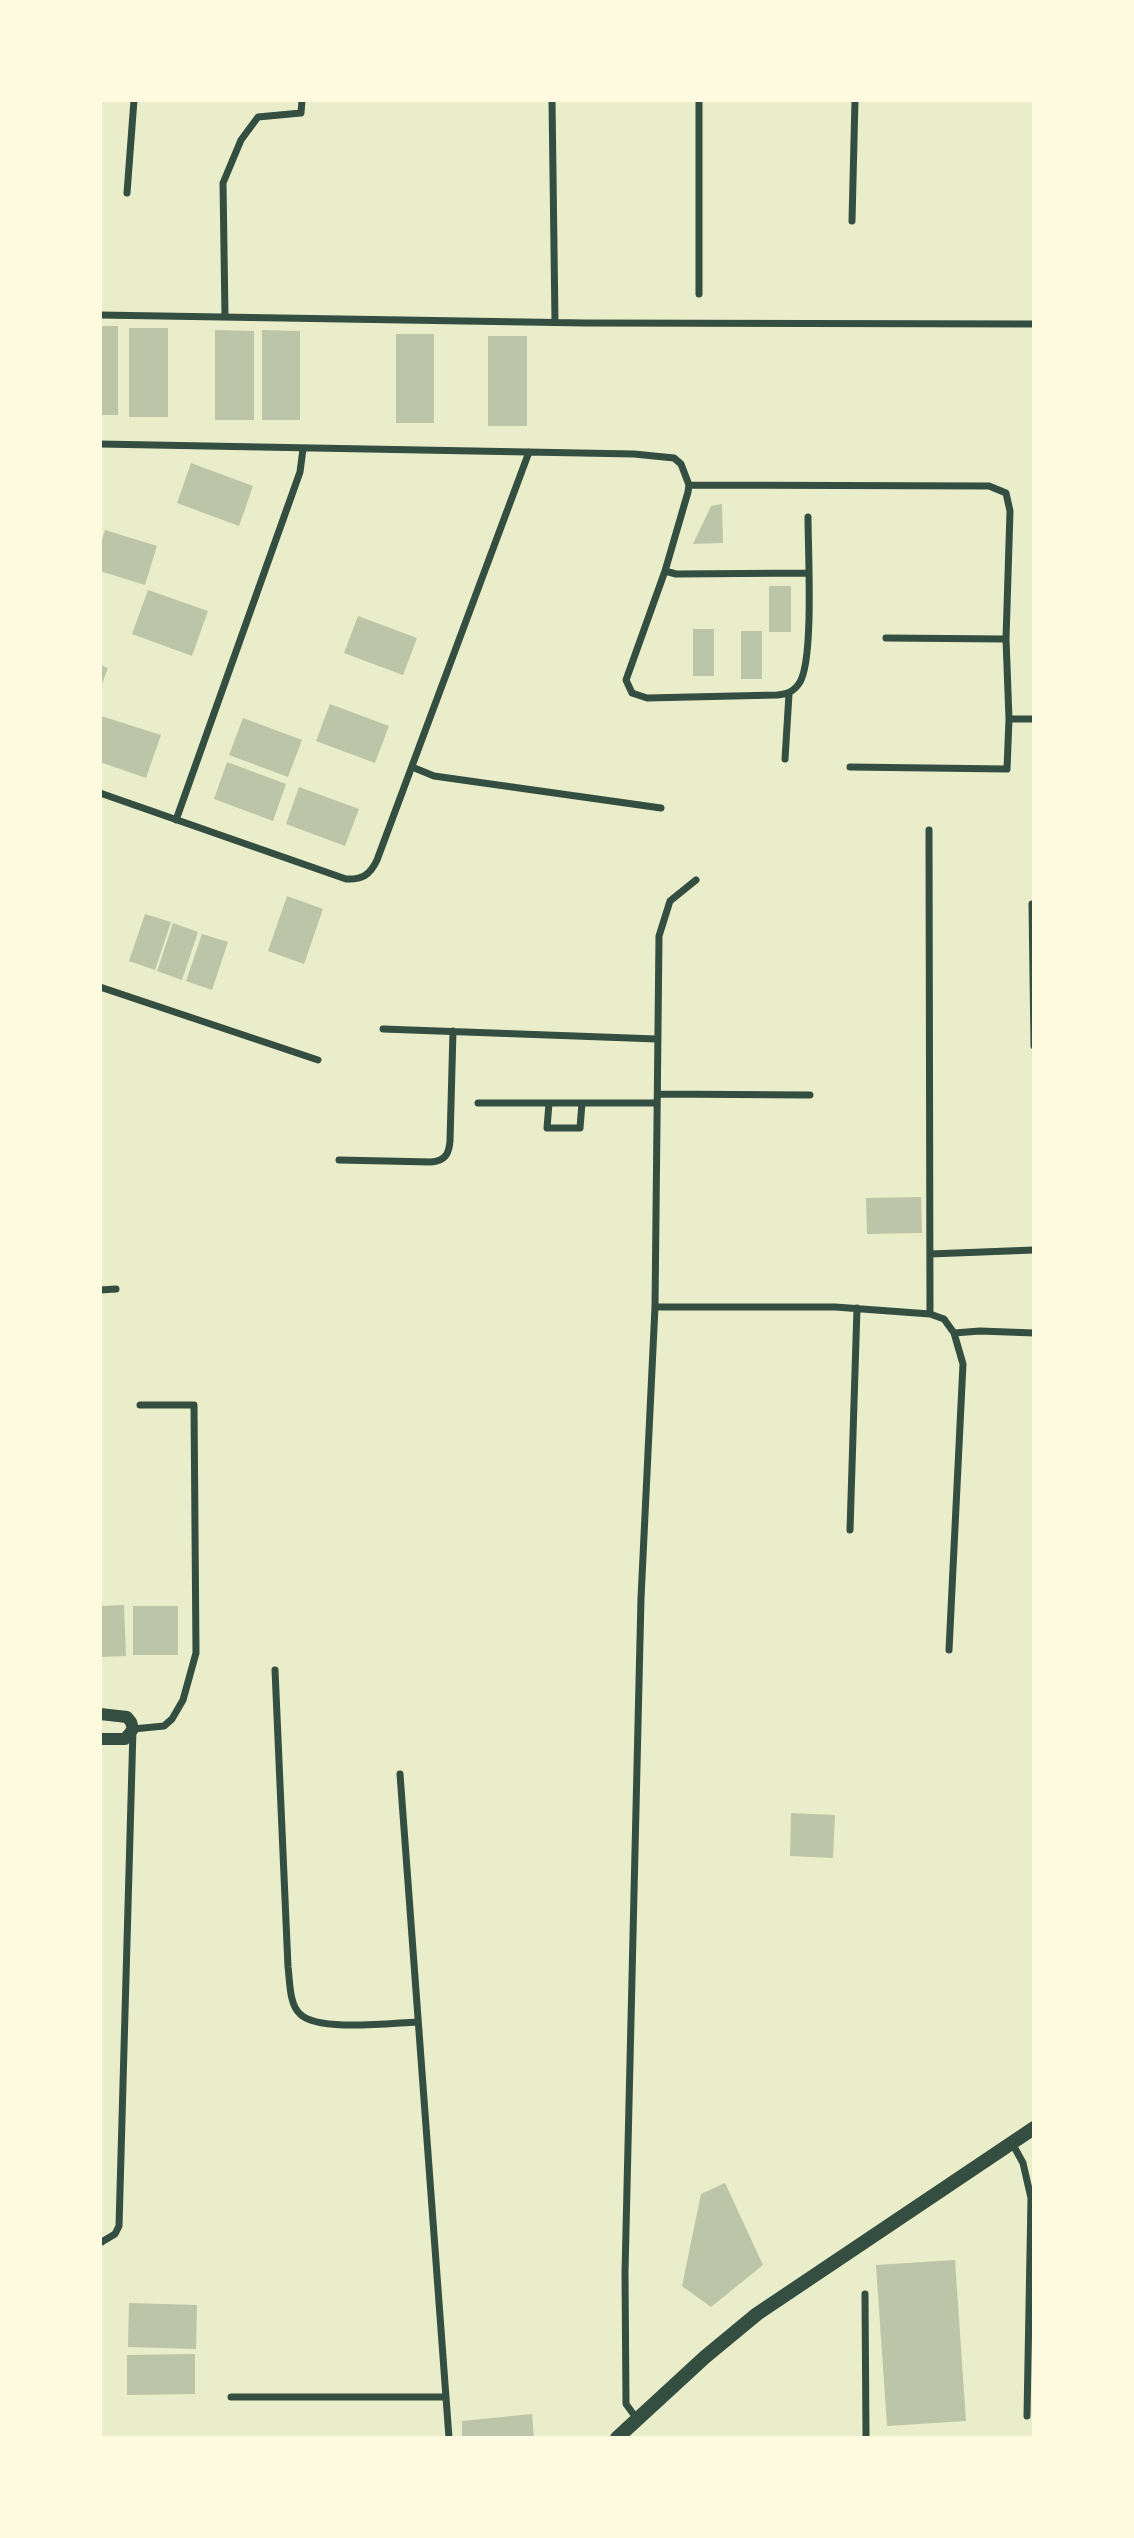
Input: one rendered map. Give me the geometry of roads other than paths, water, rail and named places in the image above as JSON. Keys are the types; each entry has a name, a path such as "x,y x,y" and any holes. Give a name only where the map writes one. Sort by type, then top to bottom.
{"main road":[{"path":"617,2438 757,2314 1034,2128"}],"street":[{"path":"127,192 134,100"},
{"path":"225,316 223,183 241,140 258,117 301,113 302,100"},
{"path":"552,100 555,323"},
{"path":"699,100 699,294"},
{"path":"852,220 855,100"},
{"path":"100,315 555,323 1034,324"},
{"path":"100,444 634,454 674,458 681,464 689,485 684,512 628,673 627,687 632,693 647,698 789,694 799,685 805,671 808,517"},
{"path":"176,820 300,472 303,449"},
{"path":"100,793 346,879 357,880 366,876 373,869 529,452"},
{"path":"689,485 989,486 1006,493 1010,511 1006,639 1009,719 1007,769 850,767"},
{"path":"665,571 676,575 808,573"},
{"path":"886,638 1006,639"},
{"path":"785,759 789,694"},
{"path":"1009,719 1034,719"},
{"path":"412,767 434,776 661,808"},
{"path":"929,830 930,1314"},
{"path":"637,2419 626,2404 625,2272 641,1598 655,1307 659,936 670,901 696,880"},
{"path":"1032,904 1034,1046"},
{"path":"100,987 318,1060"},
{"path":"383,1029 657,1039"},
{"path":"340,1160 431,1163 447,1155 450,1141 453,1031"},
{"path":"657,1094 810,1094"},
{"path":"478,1103 657,1103"},
{"path":"549,1103 547,1128 580,1128 582,1103"},
{"path":"930,1254 1034,1250"},
{"path":"100,1290 116,1289"},
{"path":"655,1307 858,1308 930,1314 944,1319 954,1333 963,1364 949,1650"},
{"path":"850,1530 858,1308"},
{"path":"954,1333 1034,1333"},
{"path":"133,1729 164,1726 172,1719 183,1700 196,1653 194,1405 140,1405"},
{"path":"275,1670 288,1967 292,1999 298,2013 311,2021 327,2024 417,2022"},
{"path":"100,1714 127,1717 133,1729 119,2226 116,2234 100,2243"},
{"path":"100,1739 128,1738 133,1729"},
{"path":"400,1774 449,2438"},
{"path":"1012,2143 1023,2163 1031,2198 1027,2416"},
{"path":"864,2294 866,2438"},
{"path":"231,2397 446,2397"}]}
